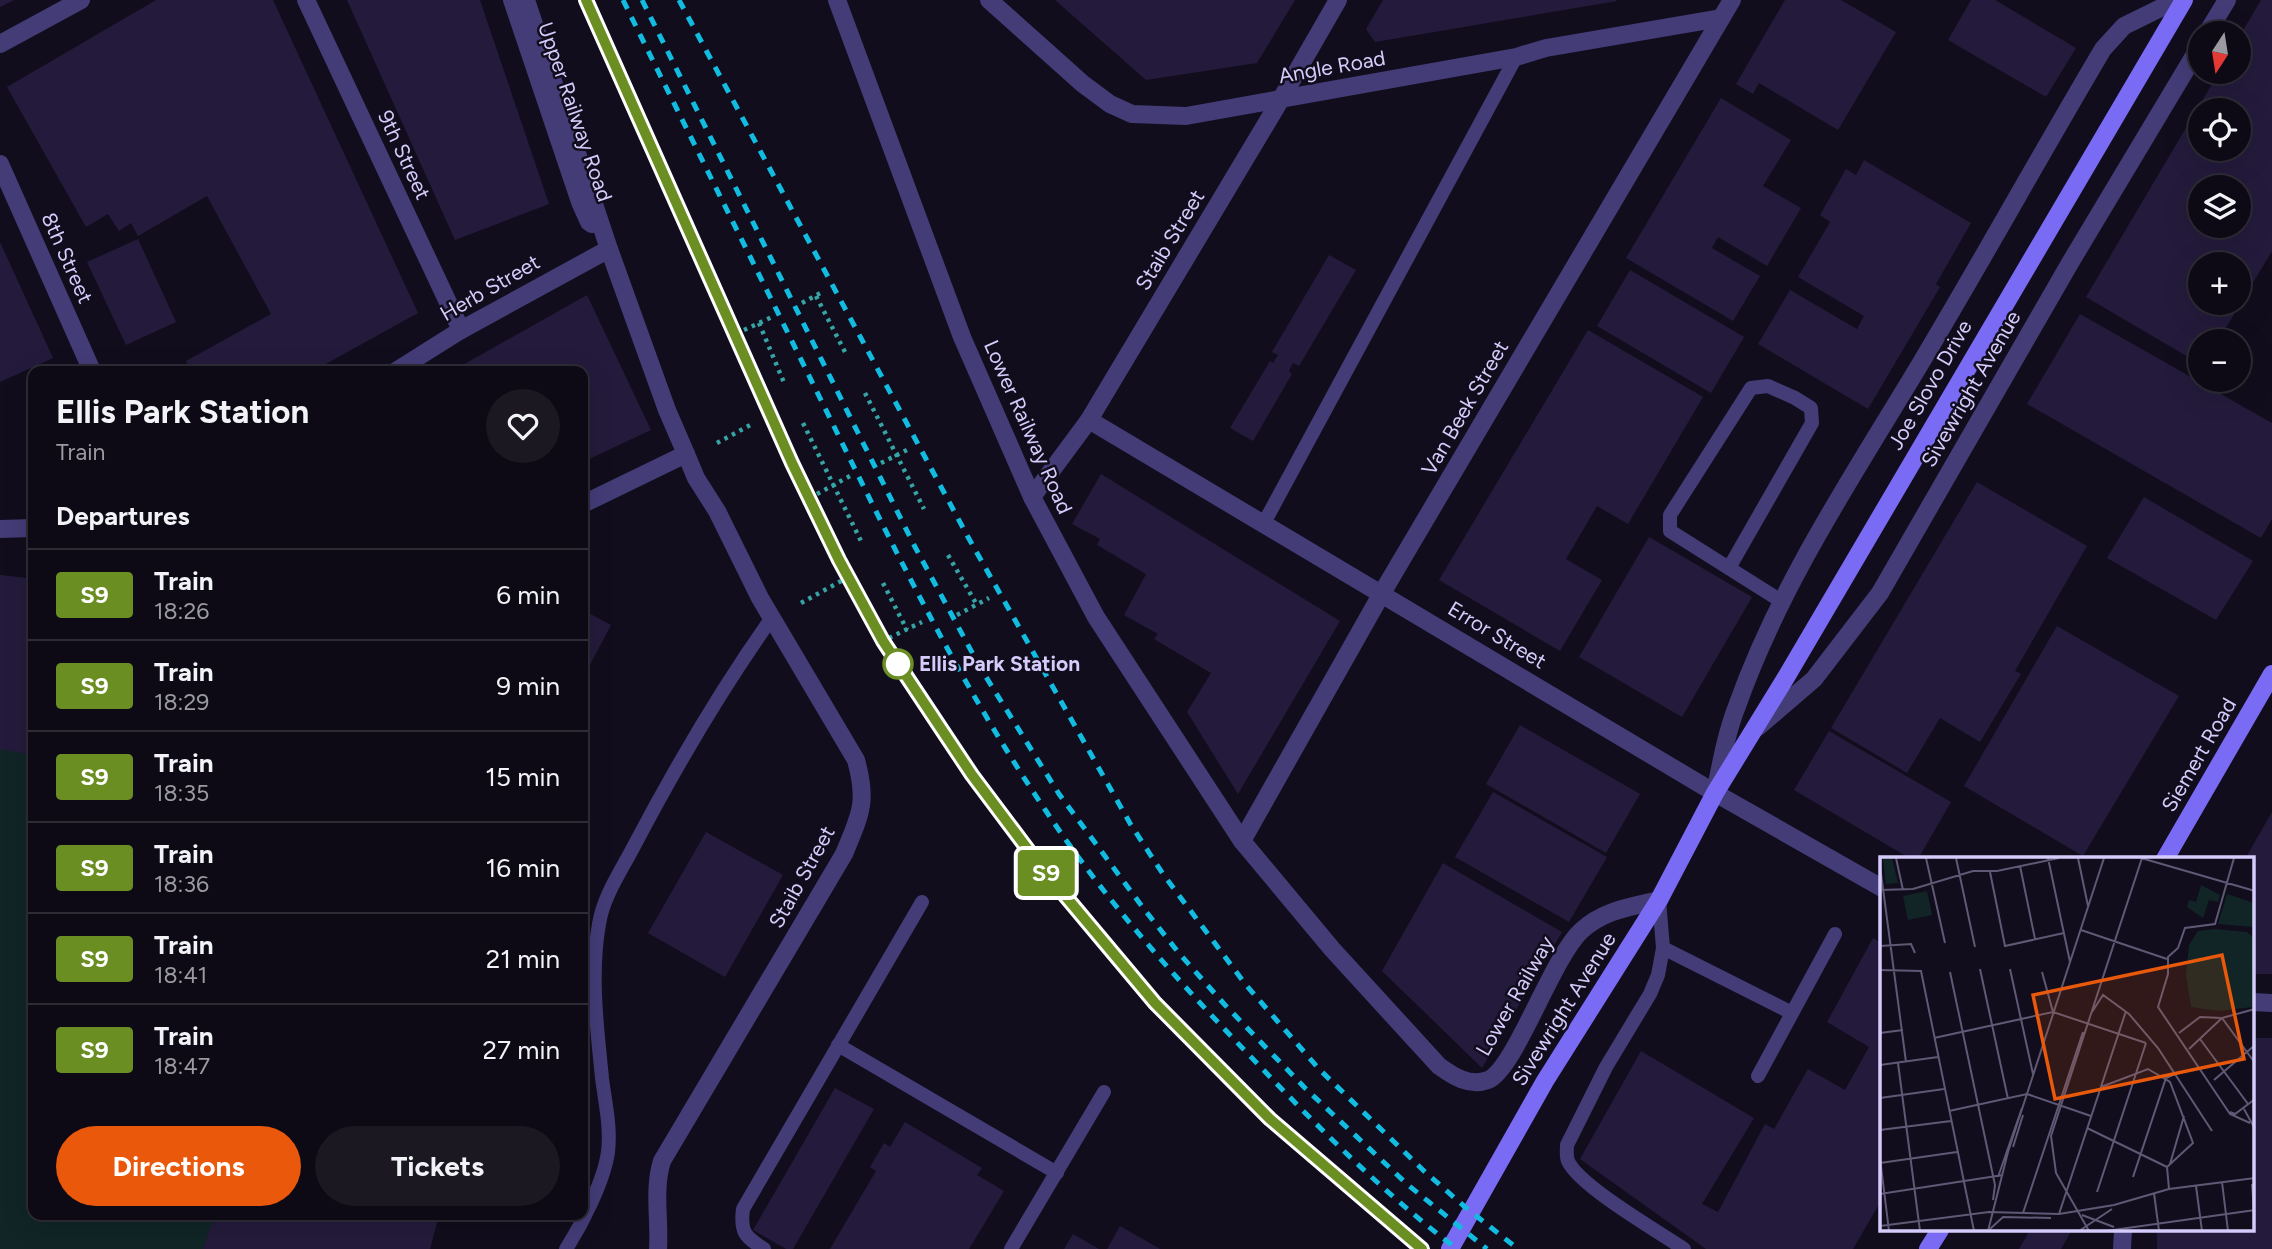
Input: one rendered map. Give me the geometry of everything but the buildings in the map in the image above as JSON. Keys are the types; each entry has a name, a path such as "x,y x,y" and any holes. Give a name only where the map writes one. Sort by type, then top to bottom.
{"main road":[{"name":"Joe Slovo Drive","path":"1715,793 1785,679 2184,0"},
{"name":"Siemert Road","path":"2166,857 2272,674"},
{"name":"Sivewright Avenue","path":"1450,1249 1545,1081 1659,900 1715,793"},
{"path":"1928,1249 1939,1232"}],"street":[{"path":"0,44 81,0"},
{"name":"9th Street","path":"306,0 461,330"},
{"name":"Upper Railway Road","path":"512,0 580,202 589,222 606,241"},
{"name":"Upper Railway Road","path":"526,0 606,241 667,410 686,454"},
{"name":"Lower Railway Road","path":"837,0 962,337 1032,497 1096,617 1242,841"},
{"name":"Angle Road","path":"989,0 1083,84 1110,104 1132,114 1186,116 1721,18"},
{"name":"Staib Street","path":"1032,497 1089,420 1338,0"},
{"name":"Van Beek Street","path":"1242,841 1382,593 1732,0"},
{"path":"1715,793 1736,708 1759,647 1811,545 1962,294 2103,49 2124,26 2178,0"},
{"path":"2214,21 2227,0"},
{"name":"Sivewright Avenue","path":"1752,732 1814,679 1880,593 2070,263 2188,66"},
{"name":"8th Street","path":"0,164 90,366"},
{"name":"Herb Street","path":"404,366 461,330 595,254 606,241"},
{"name":"Error Street","path":"1089,420 1715,793 1880,887"},
{"path":"588,502 686,454"},
{"name":"Staib Street","path":"658,1249 658,1174 662,1161 844,854 863,802 862,783 856,760 771,619 717,512 696,478 686,454"},
{"path":"0,529 28,528"},
{"name":"Lower Railway","path":"1242,841 1332,949 1439,1066 1467,1082 1490,1079 1507,1060 1549,979 1578,933 1598,916 1659,900"},
{"path":"2254,1002 2272,1003"}],"lane":[{"path":"1264,523 1516,57"},
{"path":"1729,568 1812,423 1811,408 1768,386 1751,388 1670,515 1670,531 1781,601"},
{"path":"588,1207 608,1154 608,1123 594,970 599,919 646,823 735,671 771,619"},
{"path":"1659,900 1663,948 1661,964 1650,993 1606,1066 1567,1145 1567,1153 1575,1171 1594,1188 1685,1249"},
{"path":"764,1249 750,1240 741,1226 743,1209 922,902"},
{"path":"1758,1076 1835,934"},
{"path":"1663,948 1792,1013"},
{"path":"838,1045 1057,1173"},
{"path":"1011,1249 1104,1092"},
{"path":"566,1249 581,1220"}],"path":[{"path":"802,303 824,291"},
{"path":"816,296 845,352"},
{"path":"744,330 772,317"},
{"path":"759,323 785,385"},
{"path":"865,393 923,509"},
{"path":"803,423 861,541"},
{"path":"717,443 754,424"},
{"path":"881,463 909,449"},
{"path":"817,494 850,477"},
{"path":"948,555 977,605"},
{"path":"801,603 843,580"},
{"path":"883,583 906,630"},
{"path":"957,615 989,598"},
{"path":"889,638 922,622"}],"green space":[{"path":"0,575 28,578 28,1220 438,1220 430,1249 0,1249"}],"railway":[{"path":"586,0 792,463 848,577 883,641 972,775 1075,910 1155,1003 1270,1119 1422,1249"},
{"path":"623,0 925,608 983,711 1046,811 1117,908 1223,1028 1350,1157 1402,1205 1457,1249"},
{"path":"642,0 914,545 981,669 1059,794 1144,909 1225,1005 1305,1088 1408,1185 1487,1249"},
{"path":"679,0 968,537 1131,825 1163,874 1246,985 1319,1069 1424,1171 1518,1249"}],"train":[{"name":"S9","path":"586,0 792,463 839,560 883,641 972,775 1075,910 1155,1003 1270,1119 1422,1249"}],"place":[{"name":"Ellis Park Station","path":"898,664"}]}
